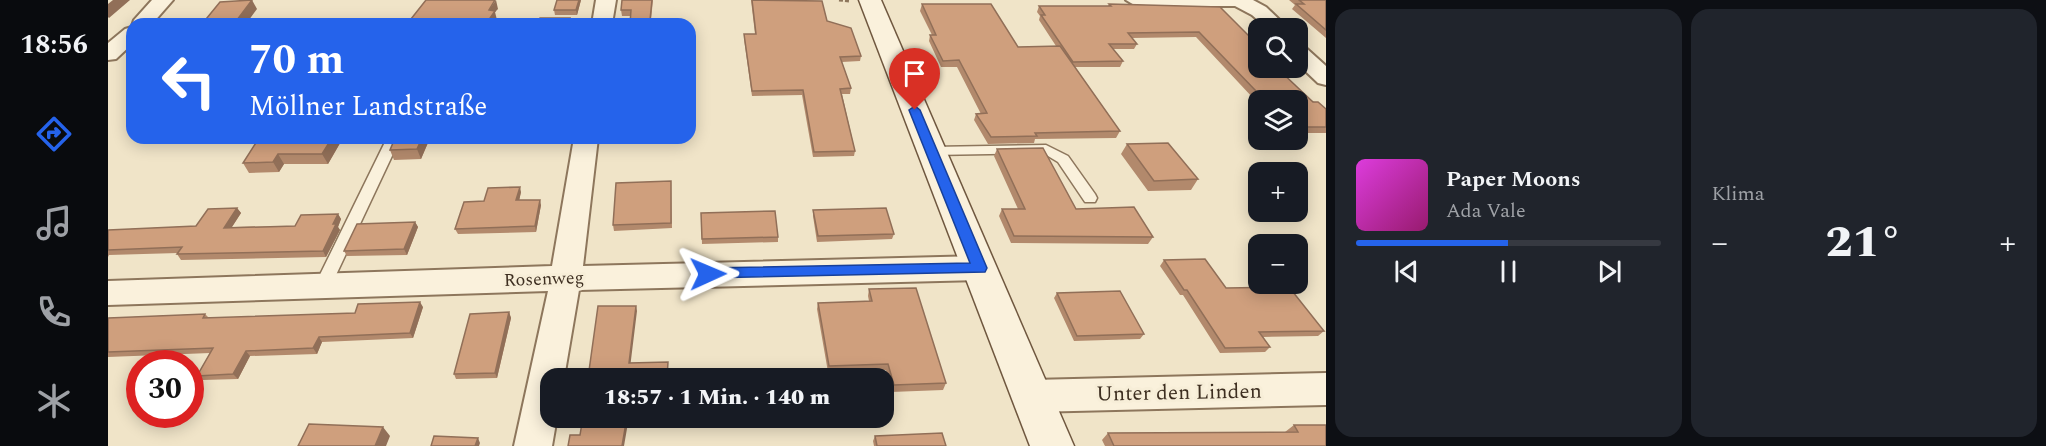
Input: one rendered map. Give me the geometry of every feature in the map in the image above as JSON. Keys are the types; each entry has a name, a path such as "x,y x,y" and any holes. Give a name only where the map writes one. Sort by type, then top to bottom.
{"main road":[{"path":"870,0 1052,446"}],"street":[{"path":"146,18 163,0"},
{"path":"603,18 606,0"},
{"path":"1136,0 1240,0 1267,18"},
{"path":"108,54 126,38"},
{"path":"1308,61 1326,78"},
{"path":"533,446 566,278 585,144"},
{"name":"Rosenweg","path":"108,293 566,278 980,268"},
{"name":"Unter den Linden","path":"1032,396 1326,389"}],"lane":[{"path":"322,287 391,144"},
{"path":"932,151 1046,149 1063,159 1090,198"}],"building":[{"path":"252,0 238,18 207,18 220,2"},
{"path":"426,0 495,0 489,10 495,11 490,18 412,18"},
{"path":"557,0 579,0 576,10 554,10"},
{"path":"622,0 652,0 650,18 630,18 631,10 621,10"},
{"path":"752,0 822,1 827,21 851,28 861,56 840,57 851,88 840,89 855,151 814,152 803,90 752,91 744,34 756,34"},
{"path":"1299,0 1326,0 1326,30 1296,4 1304,4"},
{"path":"922,4 991,4 1018,47 1060,46 1120,131 1035,133 1037,136 991,137 976,114 987,113 959,60 943,61 930,35 936,35"},
{"path":"1109,4 1220,7 1248,35 1248,78 1288,78 1300,90 1255,90 1199,32 1128,33 1137,44 1109,44 1123,61 1073,62 1041,15 1045,15 1039,6 1111,6"},
{"path":"1308,97 1326,109 1326,127 1308,127"},
{"path":"1168,143 1198,179 1154,181 1127,144"},
{"path":"255,144 328,144 322,154 278,154 273,162 243,163"},
{"path":"392,144 419,144 417,149 390,150"},
{"path":"1043,148 1076,209 1134,207 1153,237 1014,236 1002,209 1025,209 997,149"},
{"path":"671,181 671,223 613,225 616,183"},
{"path":"520,187 516,200 540,200 535,226 455,229 464,202 484,201 488,188"},
{"path":"237,208 224,228 295,226 301,215 338,214 333,224 336,224 323,251 177,254 182,247 108,250 108,230 196,226 208,209"},
{"path":"886,208 894,234 818,236 813,210"},
{"path":"775,211 778,237 702,239 701,213"},
{"path":"415,222 404,249 344,251 357,224"},
{"path":"1205,259 1226,288 1248,288 1248,294 1295,294 1324,331 1259,332 1270,347 1225,348 1187,290 1184,290 1164,260"},
{"path":"916,288 946,383 894,385 894,368 889,368 888,364 829,366 818,303 872,301 869,289"},
{"path":"1120,291 1144,334 1077,336 1057,293"},
{"path":"420,302 410,333 319,337 313,348 246,351 233,374 204,376 204,364 213,348 108,352 108,318 205,314 203,318 355,313 358,304"},
{"path":"598,306 636,306 629,363 668,362 668,368 589,368"},
{"path":"509,312 495,373 454,374 470,314"},
{"path":"309,424 383,427 375,446 298,446"},
{"path":"1294,425 1326,425 1326,446 1114,446 1108,433 1298,432"},
{"path":"581,428 625,428 622,446 568,446 570,435 580,435"},
{"path":"942,433 946,446 877,446 875,436"},
{"path":"434,436 478,438 475,446 431,446"}],"route":[{"path":"708,274 980,268 915,110"}]}
